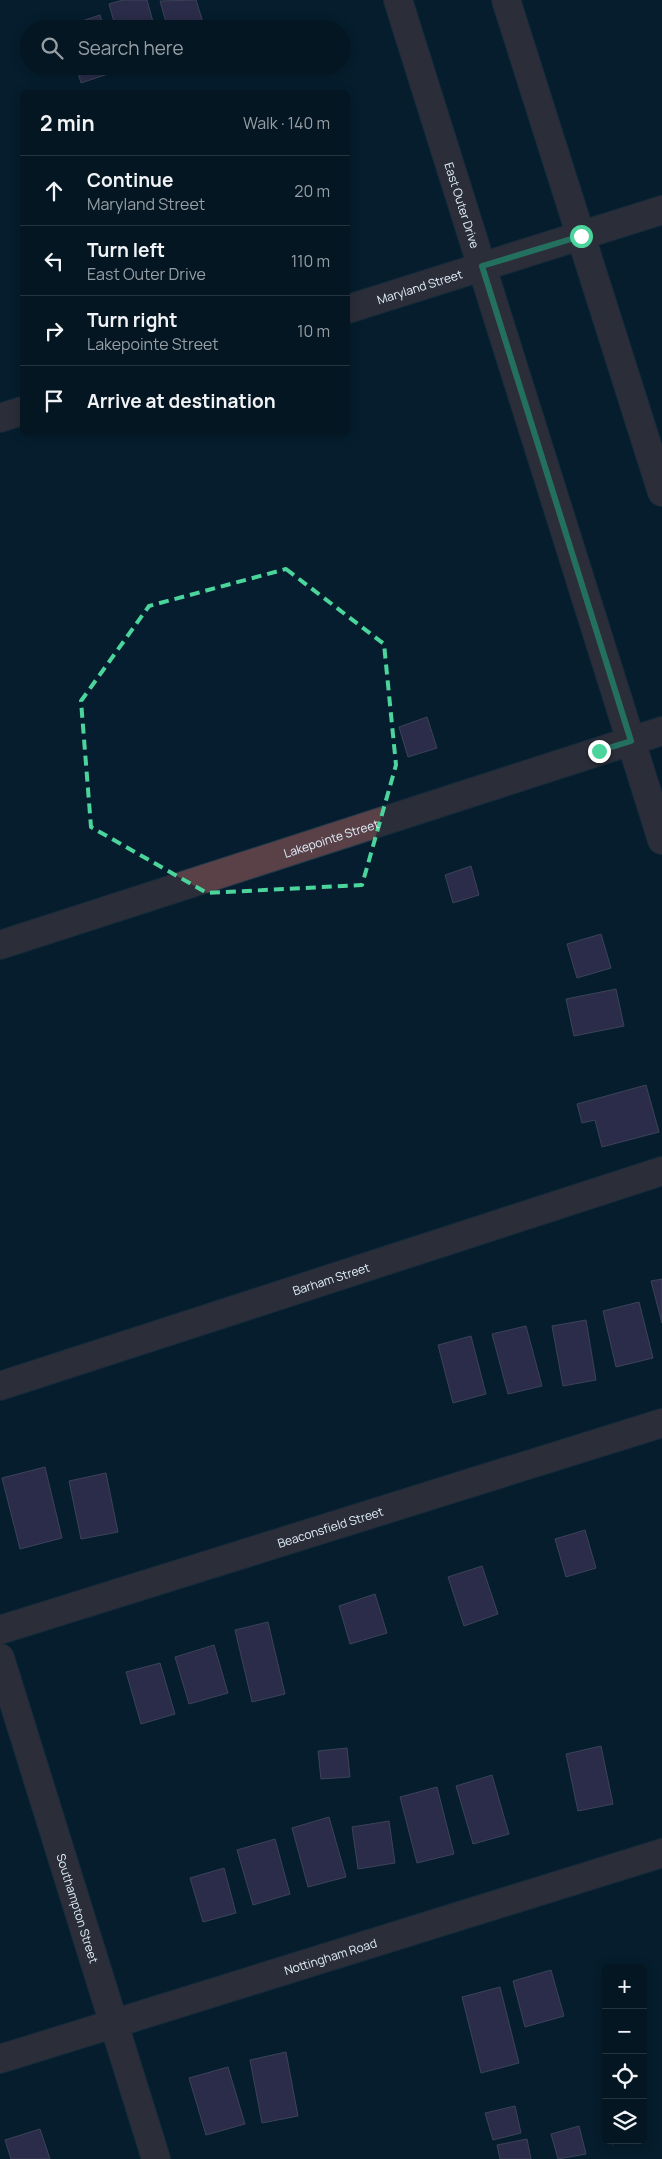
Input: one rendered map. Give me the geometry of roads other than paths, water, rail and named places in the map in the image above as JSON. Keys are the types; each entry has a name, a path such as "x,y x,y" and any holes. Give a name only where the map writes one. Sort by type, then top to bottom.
{"street":[{"name":"East Outer Drive","path":"398,0 662,840"},
{"path":"506,0 662,492"},
{"name":"Maryland Street","path":"350,308 662,210"},
{"path":"0,418 20,412"},
{"name":"Lakepointe Street","path":"0,945 662,731"},
{"name":"Barham Street","path":"0,1386 662,1171"},
{"name":"Beaconsfield Street","path":"0,1630 662,1423"},
{"name":"Southampton Street","path":"0,1658 156,2159"},
{"name":"Nottingham Road","path":"0,2060 662,1853"}]}
